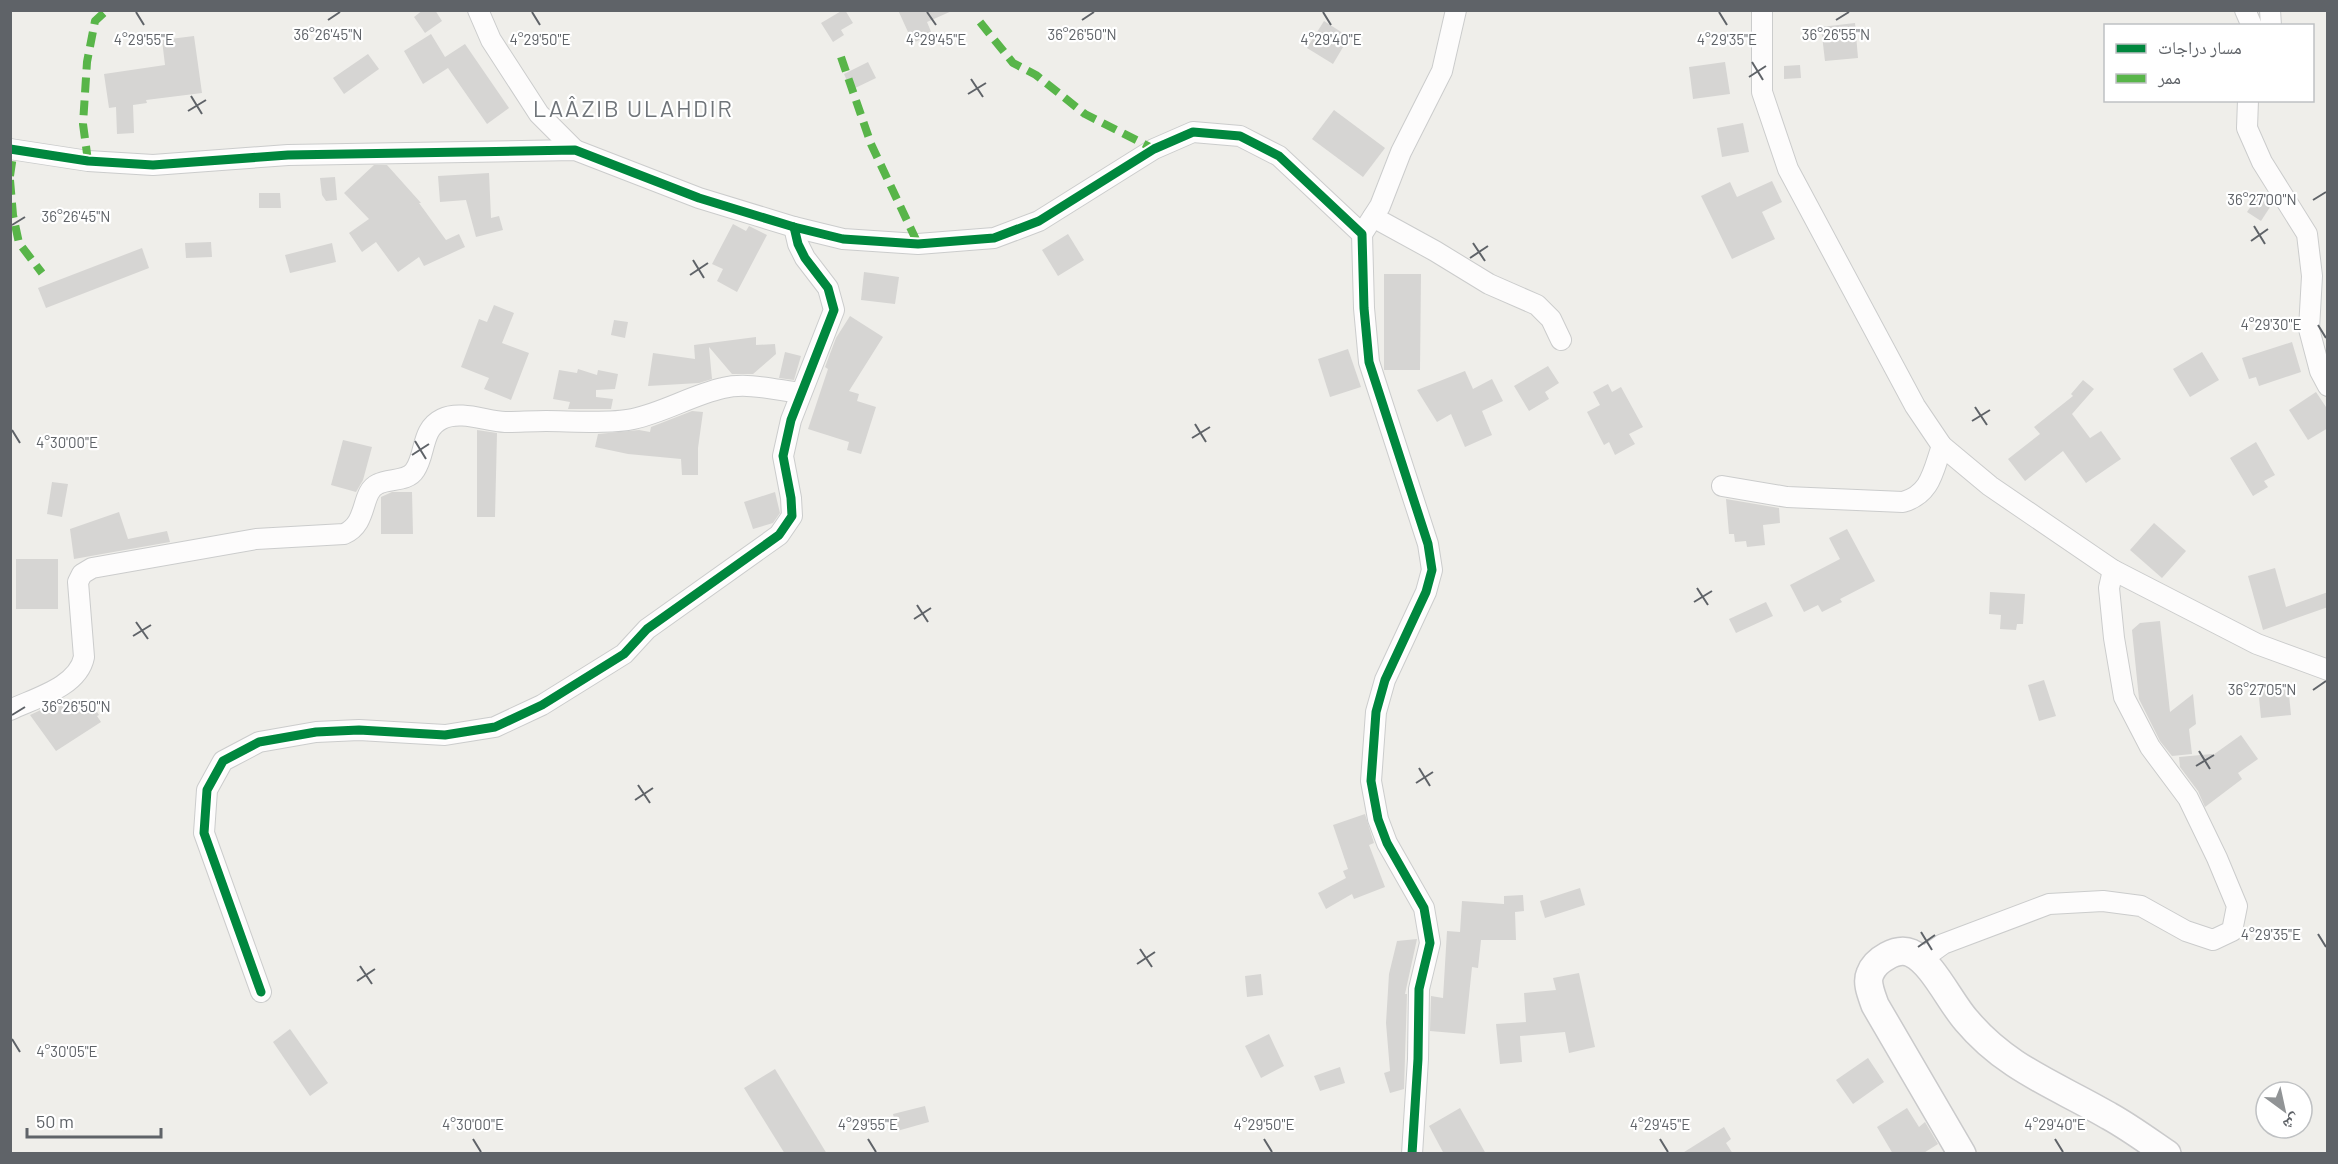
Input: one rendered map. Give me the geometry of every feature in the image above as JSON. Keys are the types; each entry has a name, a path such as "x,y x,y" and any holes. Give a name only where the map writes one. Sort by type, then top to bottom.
{"main road":[{"path":"1962,1154 1875,1005 1869,986 1870,974 1879,963 1893,953 1902,951 1922,959 1966,1020 2008,1060 2038,1080 2109,1116 2167,1154"}],"street":[{"path":"478,10 491,40 539,114 575,150"},
{"path":"1412,1154 1418,1059 1419,989 1430,943 1424,908 1387,843 1378,819 1371,782 1376,712 1385,680 1426,592 1432,570 1428,544 1369,362 1364,308 1367,226 1380,206 1401,152 1442,71 1456,10"},
{"path":"1762,10 1762,92 1788,170 1915,406 1942,446 1990,486 2113,570 2257,644 2328,670"},
{"path":"2245,10 2251,24"},
{"path":"2248,102 2247,128 2262,162 2307,234 2312,276 2309,328 2319,371 2328,386"},
{"path":"10,148 88,161 153,165 288,155 575,150 699,198 794,227 843,239 918,243 994,238 1039,221 1154,149 1193,132 1240,136 1279,156 1367,226 1537,305 1551,319 1561,340"},
{"path":"261,992 204,833 207,790 223,761 259,742 316,732 359,730 445,735 495,727 542,705 624,654 647,629 779,535 792,516 783,456 791,420 834,310 828,288 805,258 798,244 794,227"},
{"path":"10,710 53,690 74,676 82,664 84,657 78,582 82,574 92,568 256,539 344,534 353,530 359,523 370,491 375,484 405,478 415,471 428,432 441,419 456,416 504,422 629,420 662,412 699,395 726,387 757,387 801,393"},
{"path":"1722,486 1787,497 1903,502 1914,498 1927,487 1942,446"},
{"path":"1922,959 1943,944 2049,904 2103,901 2141,906 2186,931 2213,940 2232,931 2237,906 2217,858 2188,798 2150,747 2124,697 2114,638 2109,588 2113,570"}],"building":[{"path":"423,10 435,10 442,21 425,33 414,17"},
{"path":"843,10 853,23 841,30 844,35 833,42 821,23"},
{"path":"898,10 954,10 927,22 932,34 913,43"},
{"path":"1324,21 1349,37 1333,64 1307,48"},
{"path":"1855,23 1858,58 1825,61 1821,27"},
{"path":"431,34 445,57 465,44 509,108 487,124 448,68 423,84 404,51"},
{"path":"194,36 202,93 146,100 147,103 133,105 134,133 117,134 116,107 109,108 104,74 165,65 162,40"},
{"path":"368,54 379,69 344,94 333,78"},
{"path":"868,62 876,78 851,90 844,74"},
{"path":"1725,62 1730,94 1693,99 1689,67"},
{"path":"1800,65 1801,78 1784,79 1784,66"},
{"path":"1334,110 1385,148 1363,177 1312,139"},
{"path":"1743,123 1749,152 1722,157 1717,128"},
{"path":"374,165 387,165 421,203 419,203 446,240 459,234 465,247 424,266 419,257 398,272 376,242 362,252 349,233 369,219 344,193"},
{"path":"489,173 491,218 499,216 503,230 476,237 466,200 440,202 438,176"},
{"path":"335,177 337,200 326,201 322,195 320,178"},
{"path":"1772,181 1782,202 1762,212 1775,239 1732,259 1701,196 1730,182 1737,197"},
{"path":"259,193 280,193 281,208 259,208"},
{"path":"2259,194 2272,204 2261,221 2247,212"},
{"path":"733,224 746,231 749,226 767,235 737,292 717,281 723,269 712,264"},
{"path":"1068,234 1084,260 1058,276 1042,250"},
{"path":"211,242 212,257 186,258 185,243"},
{"path":"332,243 336,262 290,273 285,255"},
{"path":"142,248 149,268 46,308 38,288"},
{"path":"864,272 899,277 895,304 861,300"},
{"path":"1384,274 1421,274 1420,370 1384,370"},
{"path":"494,305 514,313 502,343 529,353 511,400 484,389 489,378 461,367 479,319 487,322"},
{"path":"850,316 883,337 849,391 859,394 857,401 876,407 861,454 847,450 849,442 808,429 828,369 825,367 836,338"},
{"path":"614,320 628,322 625,338 611,335"},
{"path":"756,337 756,345 775,344 776,354 753,374 732,374 709,347 712,379 699,383 648,386 653,353 695,359 694,345"},
{"path":"2292,342 2301,372 2259,386 2256,377 2249,379 2242,358"},
{"path":"1348,349 1361,387 1330,397 1318,359"},
{"path":"785,352 801,356 794,380 779,378"},
{"path":"2202,352 2219,380 2190,397 2173,369"},
{"path":"1548,366 1559,383 1545,392 1549,399 1529,411 1514,386"},
{"path":"578,369 597,375 598,370 618,374 615,389 596,390 596,397 613,399 611,409 568,409 570,402 553,399 559,370 577,373"},
{"path":"1465,371 1473,389 1492,379 1503,401 1482,411 1492,435 1465,447 1451,414 1437,422 1417,390"},
{"path":"2083,380 2094,389 2072,414 2090,438 2101,431 2121,459 2086,483 2063,451 2025,481 2008,459 2040,434 2034,427 2073,396 2071,394"},
{"path":"1608,384 1612,392 1621,387 1643,427 1629,434 1635,444 1615,455 1609,442 1604,445 1587,412 1600,405 1593,392"},
{"path":"2316,392 2328,410 2328,428 2308,440 2289,410"},
{"path":"692,411 703,412 698,448 698,475 682,475 681,459 628,454 595,447 598,434 639,430 650,432 651,427"},
{"path":"477,430 497,433 495,517 477,517"},
{"path":"343,440 372,447 363,480 356,492 331,485"},
{"path":"2256,442 2275,475 2264,481 2268,487 2253,496 2230,458"},
{"path":"52,482 68,484 62,517 47,514"},
{"path":"392,492 412,492 413,534 381,534 381,497"},
{"path":"775,492 780,513 773,523 753,529 744,502"},
{"path":"1726,499 1779,508 1780,523 1763,525 1765,545 1747,547 1746,541 1735,542 1734,534 1729,534"},
{"path":"119,512 128,539 167,531 170,542 74,559 70,529"},
{"path":"2154,523 2186,551 2162,578 2130,550"},
{"path":"1847,529 1875,581 1840,599 1842,602 1822,612 1818,605 1804,612 1790,585 1840,559 1829,538"},
{"path":"16,559 58,559 58,609 16,609"},
{"path":"2275,568 2286,607 2328,592 2328,607 2263,630 2248,576"},
{"path":"1990,592 2025,594 2023,624 2017,624 2016,630 2000,629 2001,615 1989,614"},
{"path":"1766,602 1773,616 1736,633 1729,619"},
{"path":"2160,621 2170,712 2193,694 2196,724 2189,729 2192,754 2172,756 2160,741 2139,699 2132,630 2140,623"},
{"path":"2044,680 2056,716 2039,721 2028,685"},
{"path":"2288,684 2291,715 2261,718 2258,687"},
{"path":"88,699 101,722 56,751 30,715 60,701 67,710 78,702 80,705"},
{"path":"2241,735 2258,759 2238,773 2242,779 2205,807 2198,791 2180,767 2179,757 2213,755"},
{"path":"1365,814 1374,843 1369,845 1385,887 1354,899 1352,894 1326,909 1318,893 1346,878 1343,871 1348,869 1333,825"},
{"path":"1580,888 1585,905 1545,918 1540,901"},
{"path":"1523,895 1524,911 1515,912 1516,940 1481,940 1478,968 1472,967 1465,1034 1430,1031 1431,996 1443,998 1447,931 1460,932 1462,901 1504,904 1504,896"},
{"path":"1417,939 1405,994 1407,994 1404,1089 1390,1093 1384,1073 1390,1071 1386,1023 1389,974 1397,941"},
{"path":"1579,973 1595,1047 1569,1053 1565,1032 1520,1036 1522,1062 1500,1064 1496,1024 1526,1022 1524,993 1556,990 1553,978"},
{"path":"1261,974 1263,995 1247,997 1245,976"},
{"path":"290,1029 328,1083 310,1096 273,1042"},
{"path":"1269,1034 1284,1066 1261,1078 1245,1046"},
{"path":"1868,1058 1884,1082 1853,1104 1836,1080"},
{"path":"1340,1067 1345,1083 1320,1091 1314,1076"},
{"path":"775,1069 827,1154 785,1154 744,1088"},
{"path":"925,1106 929,1122 897,1131 893,1114"},
{"path":"1460,1108 1486,1154 1444,1154 1429,1126"},
{"path":"1907,1108 1919,1127 1925,1122 1938,1144 1922,1154 1893,1154 1877,1127"},
{"path":"1724,1127 1731,1139 1726,1143 1733,1154 1681,1154"}],"marked path":[{"path":"88,161 83,124 87,62 95,21 107,10"},
{"path":"980,22 1013,63 1036,75 1085,114 1154,149"},
{"path":"841,57 871,144 918,244"},
{"path":"10,176 14,149"},
{"path":"10,180 13,215 19,243 42,273"}],"cycle path":[{"path":"10,149 88,161 153,165 288,155 575,150 699,198 794,227 843,239 918,244 994,238 1039,221 1154,149 1193,132 1240,136 1279,156 1362,234 1364,308 1369,362 1428,544 1432,570 1426,592 1385,680 1376,712 1371,781 1378,819 1387,843 1424,908 1430,943 1419,989 1418,1059 1412,1154"},
{"path":"261,992 204,833 207,790 223,761 259,742 316,732 359,730 445,735 495,727 542,705 624,654 647,629 779,535 792,516 783,456 791,420 834,310 828,288 805,258 798,244 794,227"}],"district":[{"name":"LAÂZIB ULAHDIR","path":"633,109"}]}
